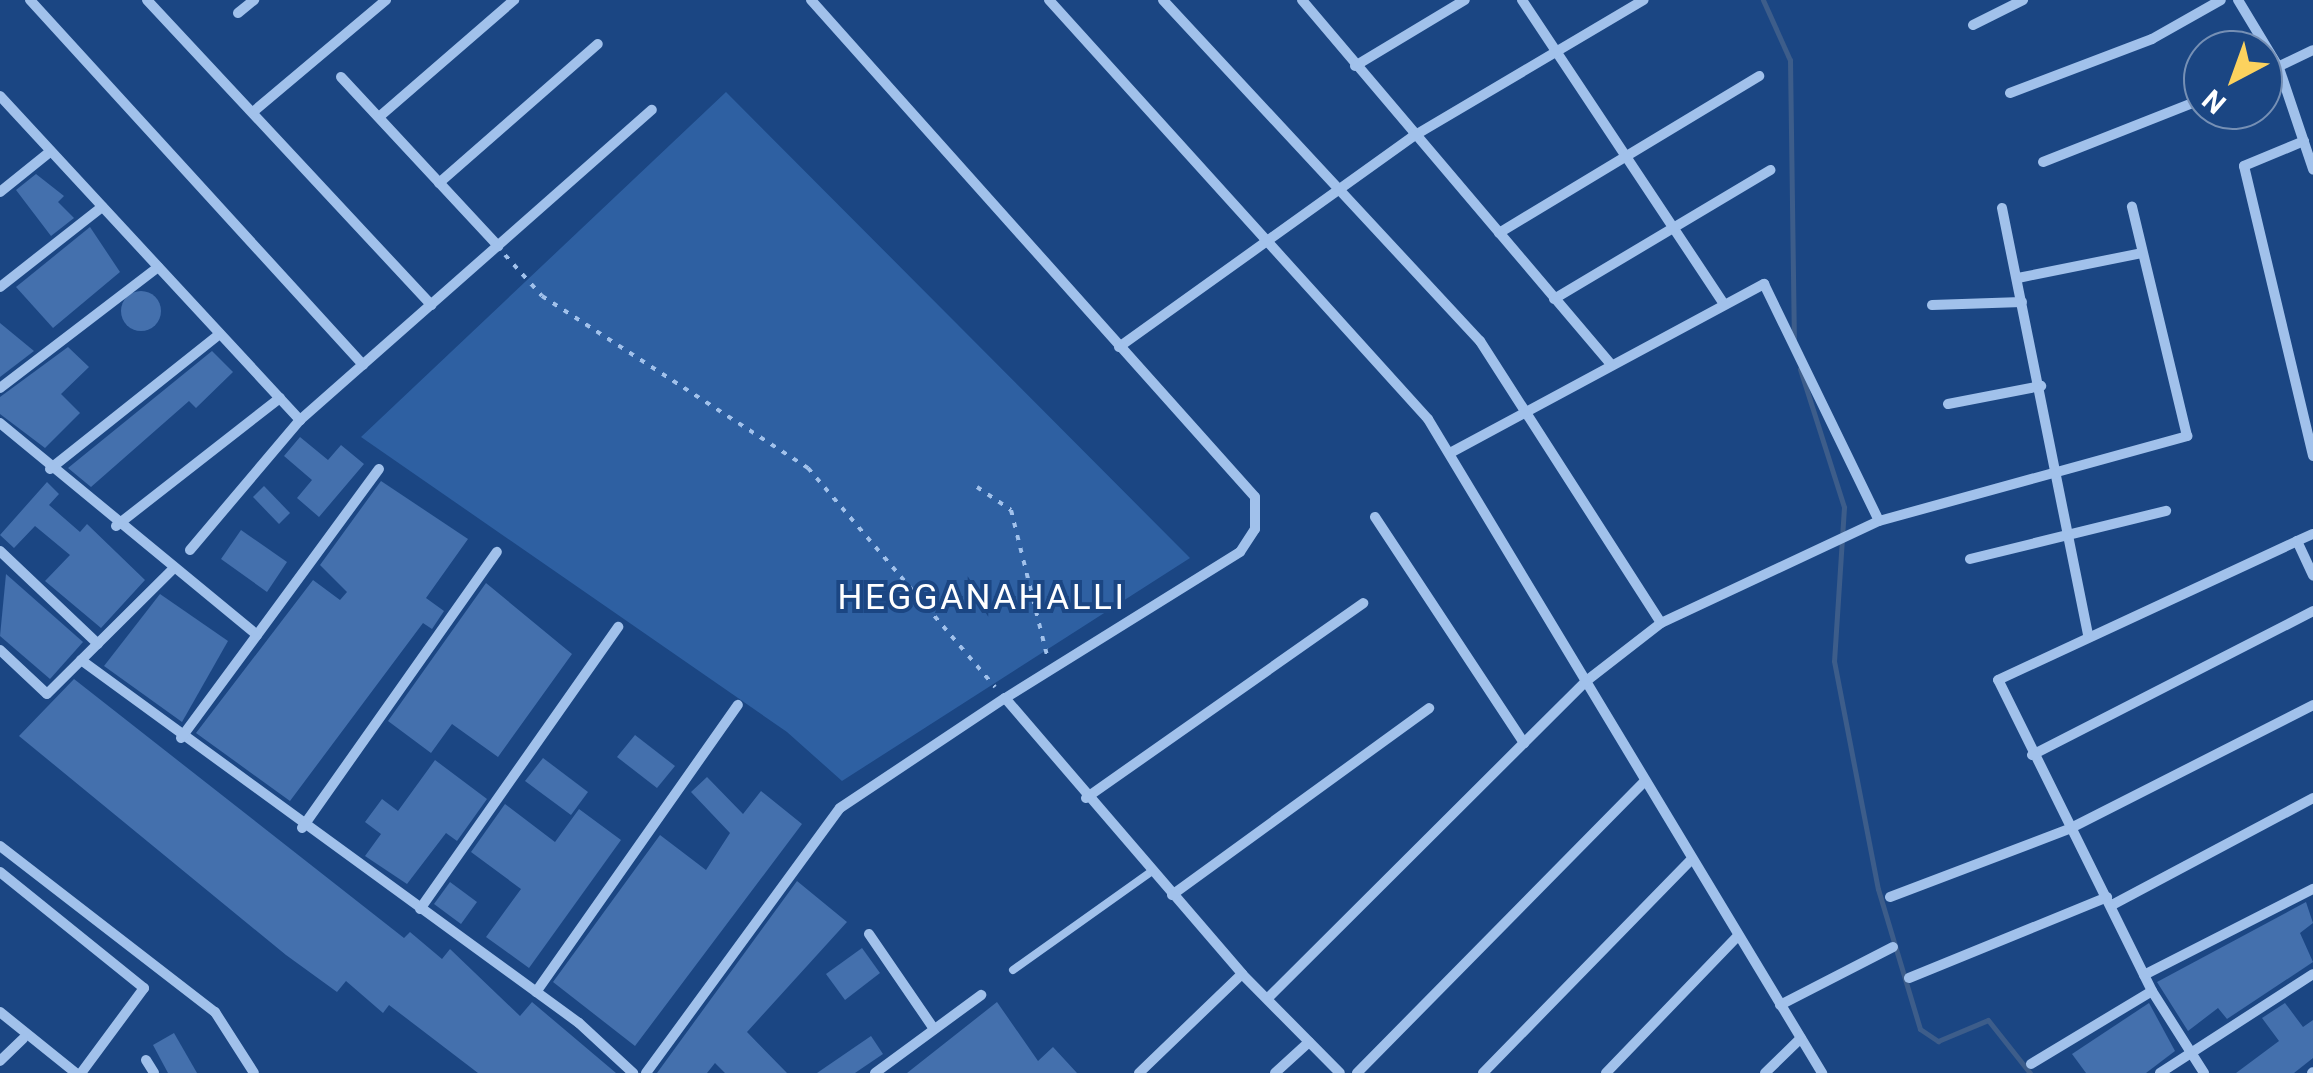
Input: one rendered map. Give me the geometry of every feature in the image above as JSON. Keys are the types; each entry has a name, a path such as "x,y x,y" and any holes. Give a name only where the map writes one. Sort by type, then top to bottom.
{"street":[{"path":"30,0 364,365"},
{"path":"147,0 431,305"},
{"path":"238,13 254,0"},
{"path":"366,0 375,10"},
{"path":"253,112 386,0"},
{"path":"379,117 514,0"},
{"path":"646,1073 840,808 1048,665 1240,552 1255,528 1255,497 810,0"},
{"path":"1049,0 1262,242 1384,367 1450,453 1822,1073"},
{"path":"1163,0 1337,192 1468,326 1530,408 1661,623"},
{"path":"1302,0 1412,137 1610,363"},
{"path":"1356,66 1465,0"},
{"path":"1522,0 1722,301"},
{"path":"1119,347 1412,137 1644,0"},
{"path":"1974,25 2023,0"},
{"path":"2010,93 2152,39 2221,0"},
{"path":"2238,0 2256,30"},
{"path":"439,183 598,44"},
{"path":"2283,66 2313,50"},
{"path":"1499,233 1759,76"},
{"path":"342,77 498,246"},
{"path":"2283,80 2313,169"},
{"path":"0,97 300,420"},
{"path":"2043,162 2183,108"},
{"path":"190,550 300,420 652,110"},
{"path":"2304,141 2244,166 2313,456"},
{"path":"0,192 51,151"},
{"path":"1554,299 1770,170"},
{"path":"0,287 102,207"},
{"path":"1269,997 1586,682 1661,623 1880,521 2187,436 2132,207"},
{"path":"2002,208 2060,470 2088,636"},
{"path":"2018,278 2142,253"},
{"path":"0,388 158,267"},
{"path":"1450,453 1722,301 1764,284 1801,350 1880,521"},
{"path":"1932,305 2022,302"},
{"path":"50,469 220,334"},
{"path":"1948,404 2041,386"},
{"path":"116,526 280,398"},
{"path":"0,423 116,526 258,635"},
{"path":"181,738 379,468"},
{"path":"1970,559 2166,511"},
{"path":"1375,517 1524,744"},
{"path":"2204,1073 2152,991 1998,680 2313,534"},
{"path":"2297,541 2313,576"},
{"path":"0,551 98,644"},
{"path":"302,828 497,552"},
{"path":"0,650 47,694 171,571"},
{"path":"1086,798 1363,604"},
{"path":"2032,755 2313,611"},
{"path":"420,908 618,627"},
{"path":"81,660 302,828 536,992 632,1073"},
{"path":"1005,698 1086,798 1242,974 1269,997 1340,1073"},
{"path":"536,992 738,705"},
{"path":"1890,897 2069,829 2313,705"},
{"path":"1172,895 1430,708"},
{"path":"1357,1073 1645,782"},
{"path":"1909,978 2110,901 2313,798"},
{"path":"0,846 215,1012 254,1073"},
{"path":"1483,1073 1691,860"},
{"path":"0,872 144,988 78,1073 0,1012"},
{"path":"2144,975 2313,890"},
{"path":"870,934 934,1029"},
{"path":"1606,1073 1737,937"},
{"path":"1780,1005 1893,947"},
{"path":"1138,1073 1242,974"},
{"path":"2160,1073 2313,974"},
{"path":"2030,1064 2152,991"},
{"path":"875,1073 981,995"},
{"path":"1765,1073 1800,1038"},
{"path":"0,1061 23,1039"},
{"path":"1275,1073 1310,1042"},
{"path":"146,1060 154,1073"}],"lane":[{"path":"1013,970 1151,872"}],"path":[{"path":"498,246 542,296 808,468 1005,698"},
{"path":"977,488 1011,510 1048,665"}],"shaded area":[{"path":"726,92 1190,558 842,781 787,732 361,437"}],"building":[{"path":"36,174 64,196 58,202 74,218 51,236 16,190"},
{"path":"90,227 120,272 53,328 16,287"},
{"path":"141,291 155,297 161,311 155,325 141,331 127,325 121,311 127,297"},
{"path":"0,323 34,351 0,377"},
{"path":"68,347 89,367 61,394 80,413 45,448 0,414 0,397"},
{"path":"212,351 233,372 196,408 189,401 91,487 68,468"},
{"path":"300,437 328,460 341,445 364,464 319,517 297,498 312,480 284,456"},
{"path":"381,481 468,539 426,598 444,611 432,629 423,623 290,801 196,733 313,580 340,600 347,592 320,565"},
{"path":"47,482 59,494 49,505 80,532 87,524 145,580 101,628 45,581 70,555 35,526 14,548 0,535"},
{"path":"264,486 290,513 279,524 253,497"},
{"path":"241,530 287,562 267,592 221,559"},
{"path":"6,574 83,642 50,679 0,636"},
{"path":"486,583 572,654 498,757 452,724 431,753 388,721"},
{"path":"160,594 228,641 182,722 104,666"},
{"path":"74,679 404,938 410,932 442,959 450,949 520,1016 532,1002 616,1073 478,1073 389,1005 383,1013 346,981 337,992 286,955 19,736"},
{"path":"635,735 675,766 657,788 617,757"},
{"path":"543,758 588,792 571,815 525,781"},
{"path":"435,760 487,799 457,841 446,833 407,884 365,856 381,834 365,822 382,799 398,811"},
{"path":"707,777 743,814 761,791 802,824 635,1046 553,982 660,835 706,870 730,833 691,792"},
{"path":"505,804 555,842 579,809 621,840 529,968 486,937 521,889 471,852"},
{"path":"797,881 847,922 747,1032 787,1073 725,1073 715,1063 707,1073 657,1073"},
{"path":"450,882 477,902 461,924 434,904"},
{"path":"2306,902 2313,923 2300,933 2313,962 2227,1019 2218,1008 2188,1031 2157,982"},
{"path":"862,948 880,973 845,1000 826,974"},
{"path":"997,1002 1038,1061 1053,1047 1077,1073 907,1073"},
{"path":"2149,1003 2175,1051 2146,1073 2086,1073 2072,1054"},
{"path":"2285,1003 2303,1027 2313,1020 2313,1058 2294,1073 2236,1073 2279,1041 2262,1018"},
{"path":"174,1033 197,1073 168,1073 153,1045"},
{"path":"871,1036 883,1054 855,1073 817,1073"}],"waterway":[{"path":"1763,0 1790,60 1794,339"},
{"path":"1800,369 1844,507 1834,661 1878,889 1920,1029 1938,1041 1988,1020 2030,1073"}],"district":[{"name":"HEGGANAHALLI","path":"982,598"}]}
